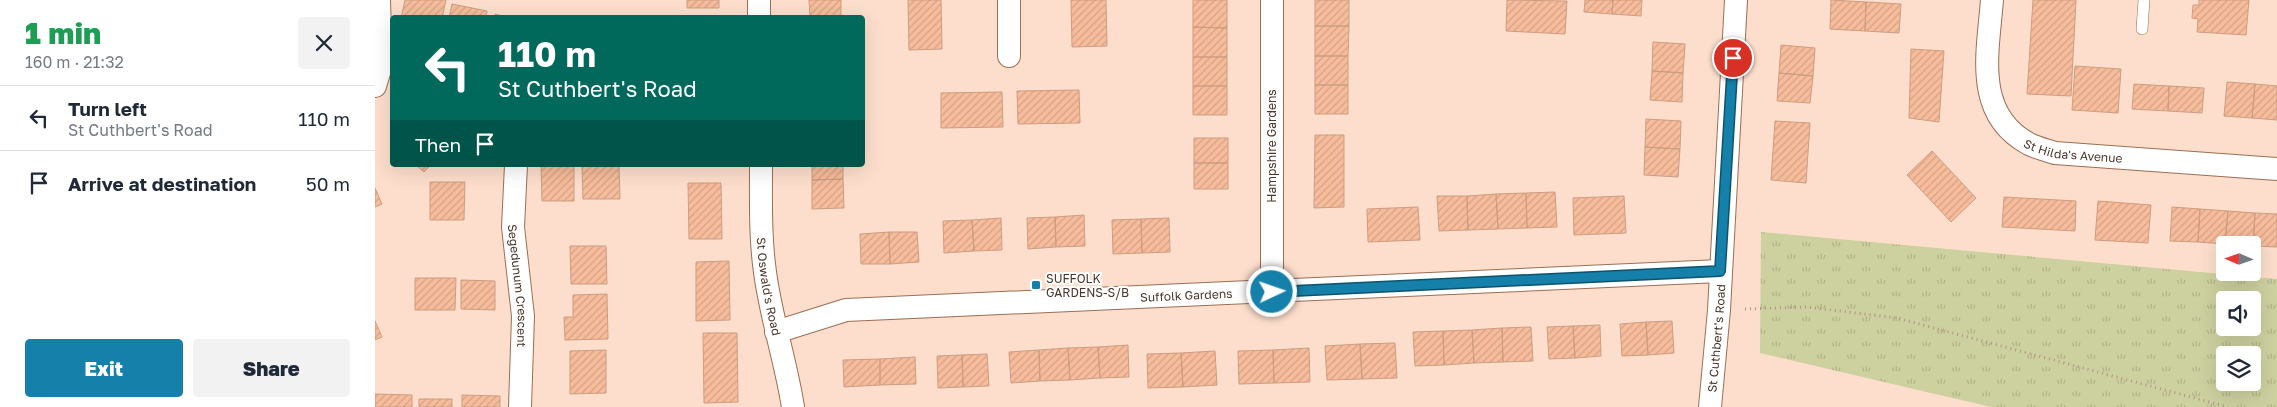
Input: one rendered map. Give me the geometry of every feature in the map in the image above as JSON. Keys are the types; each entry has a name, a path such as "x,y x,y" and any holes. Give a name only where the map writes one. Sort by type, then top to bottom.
{"street":[{"path":"379,0 383,74"},
{"path":"759,0 759,15"},
{"path":"1009,0 1009,56"},
{"name":"Hampshire Gardens","path":"1272,0 1272,292"},
{"name":"St Cuthbert's Road","path":"1710,407 1719,310 1736,0"},
{"name":"St Hilda's Avenue","path":"1992,0 1986,71 1989,94 2001,121 2029,144 2055,153 2277,169"},
{"name":"Segedunum Crescent","path":"516,167 513,227 523,316 520,407"},
{"name":"St Oswald's Road","path":"761,167 761,223 765,272 776,332 788,372 793,407"},
{"name":"Suffolk Gardens","path":"776,332 847,310 1720,271"}],"lane":[{"path":"2142,29 2144,0"}],"path":[{"path":"1719,310 1806,307 1897,318 2228,407"}],"green space":[{"path":"1761,232 2216,273 2216,281 2261,281 2261,278 2277,279 2277,407 1991,407 1760,353"}],"building":[{"path":"405,0 446,0 443,15 402,15"},
{"path":"687,0 719,0 719,8 687,8"},
{"path":"809,0 841,0 841,15 810,15"},
{"path":"908,0 941,0 942,49 909,50"},
{"path":"1071,0 1106,0 1107,46 1072,47"},
{"path":"1193,0 1227,0 1227,28 1193,27"},
{"path":"1315,0 1349,0 1349,26 1315,26"},
{"path":"1507,0 1567,1 1565,34 1506,31"},
{"path":"1585,0 1613,0 1612,14 1584,12"},
{"path":"1613,0 1642,0 1641,16 1612,14"},
{"path":"1831,0 1866,2 1865,31 1830,29"},
{"path":"2033,0 2076,0 2071,96 2027,94"},
{"path":"2199,0 2249,0 2246,35 2197,32 2198,19 2192,18 2193,5 2199,5"},
{"path":"1866,2 1901,4 1899,33 1865,31"},
{"path":"452,4 487,11 486,15 450,15"},
{"path":"1315,26 1349,26 1348,56 1315,56"},
{"path":"1193,27 1227,28 1227,57 1193,57"},
{"path":"1653,42 1685,44 1683,73 1652,71"},
{"path":"1781,45 1815,48 1813,76 1779,73"},
{"path":"1911,49 1944,51 1939,122 1909,118"},
{"path":"1315,56 1348,56 1348,85 1315,85"},
{"path":"1193,57 1227,57 1227,86 1193,86"},
{"path":"2075,66 2121,69 2118,113 2072,110"},
{"path":"1652,71 1683,73 1682,102 1650,100"},
{"path":"1779,73 1813,76 1810,103 1777,101"},
{"path":"2227,82 2255,84 2252,118 2224,116"},
{"path":"2134,84 2169,86 2168,111 2132,109"},
{"path":"2255,84 2277,86 2277,120 2252,118"},
{"path":"1315,85 1348,85 1348,114 1315,114"},
{"path":"1193,86 1227,86 1227,115 1193,115"},
{"path":"2169,86 2204,88 2202,113 2168,111"},
{"path":"1079,90 1080,123 1018,124 1017,91"},
{"path":"1002,92 1003,127 941,128 941,93"},
{"path":"1646,119 1681,121 1680,149 1645,147"},
{"path":"1775,121 1810,123 1806,183 1771,180"},
{"path":"1315,135 1344,135 1344,207 1314,208"},
{"path":"1194,138 1228,138 1228,163 1194,163"},
{"path":"1645,147 1680,149 1678,177 1644,175"},
{"path":"1932,151 1976,198 1951,222 1907,175"},
{"path":"1194,163 1228,163 1228,189 1194,189"},
{"path":"418,167 429,167 424,172"},
{"path":"541,167 574,167 574,201 542,201"},
{"path":"582,167 619,167 620,199 583,199"},
{"path":"812,167 843,167 843,179 812,180"},
{"path":"843,179 844,208 812,209 812,180"},
{"path":"430,182 465,182 464,220 430,220"},
{"path":"688,183 721,183 722,239 689,239"},
{"path":"375,188 382,204 375,207"},
{"path":"1555,192 1557,227 1527,228 1526,193"},
{"path":"1526,193 1527,228 1498,229 1496,194"},
{"path":"1496,194 1498,229 1468,230 1467,196"},
{"path":"1437,196 1467,196 1468,230 1439,231"},
{"path":"1624,196 1626,233 1574,235 1573,198"},
{"path":"2004,197 2076,201 2075,231 2002,227"},
{"path":"2098,201 2151,205 2148,243 2095,240"},
{"path":"1418,207 1420,240 1368,242 1367,209"},
{"path":"2172,207 2200,209 2198,242 2170,241"},
{"path":"2200,209 2228,211 2226,236 2216,236 2216,243 2198,242"},
{"path":"2228,211 2255,213 2254,236 2226,236"},
{"path":"2255,213 2277,214 2277,247 2261,246 2261,236 2254,236"},
{"path":"1084,215 1085,246 1056,247 1055,217"},
{"path":"1055,217 1056,247 1028,249 1027,218"},
{"path":"1001,218 1002,250 974,251 972,220"},
{"path":"1169,218 1170,252 1142,253 1141,219"},
{"path":"1141,219 1142,253 1113,254 1112,220"},
{"path":"972,220 974,251 944,253 943,221"},
{"path":"889,232 917,232 919,262 890,264"},
{"path":"889,232 890,264 861,264 860,234"},
{"path":"570,246 606,246 607,284 571,284"},
{"path":"729,261 730,320 696,321 696,262"},
{"path":"415,278 456,278 455,310 415,310"},
{"path":"461,280 495,281 495,310 461,309"},
{"path":"607,294 608,339 565,340 564,317 573,317 573,295"},
{"path":"375,321 382,337 375,340"},
{"path":"1672,321 1674,353 1648,355 1646,322"},
{"path":"1646,322 1648,355 1622,356 1620,324"},
{"path":"1600,325 1601,356 1575,358 1573,326"},
{"path":"1573,326 1575,358 1549,359 1547,327"},
{"path":"1531,327 1533,361 1503,362 1502,328"},
{"path":"1502,328 1503,362 1474,363 1472,330"},
{"path":"1472,330 1474,363 1444,365 1443,331"},
{"path":"1443,331 1444,365 1415,366 1413,332"},
{"path":"703,333 737,333 738,402 704,403"},
{"path":"1395,343 1397,378 1362,379 1360,344"},
{"path":"1360,344 1362,379 1327,380 1325,346"},
{"path":"1128,345 1129,377 1100,378 1098,347"},
{"path":"1098,347 1100,378 1070,380 1068,348"},
{"path":"1068,348 1070,380 1040,381 1039,350"},
{"path":"1309,348 1310,382 1274,383 1273,350"},
{"path":"606,350 606,393 570,394 570,351"},
{"path":"1039,350 1040,381 1011,383 1009,352"},
{"path":"1273,350 1274,383 1239,384 1238,351"},
{"path":"1215,351 1217,385 1183,387 1181,353"},
{"path":"1181,353 1183,387 1148,388 1147,354"},
{"path":"987,354 989,386 963,387 962,355"},
{"path":"962,355 963,387 938,388 937,356"},
{"path":"915,357 916,384 880,385 880,359"},
{"path":"880,359 880,385 844,387 843,360"},
{"path":"375,394 412,395 412,407 375,407"},
{"path":"462,395 500,396 500,407 462,407"},
{"path":"419,399 452,399 452,407 419,407"}],"place":[{"name":"SUFFOLK GARDENS-S/B","path":"1036,285"}],"route":[{"path":"1272,292 1720,271 1733,58"}]}
